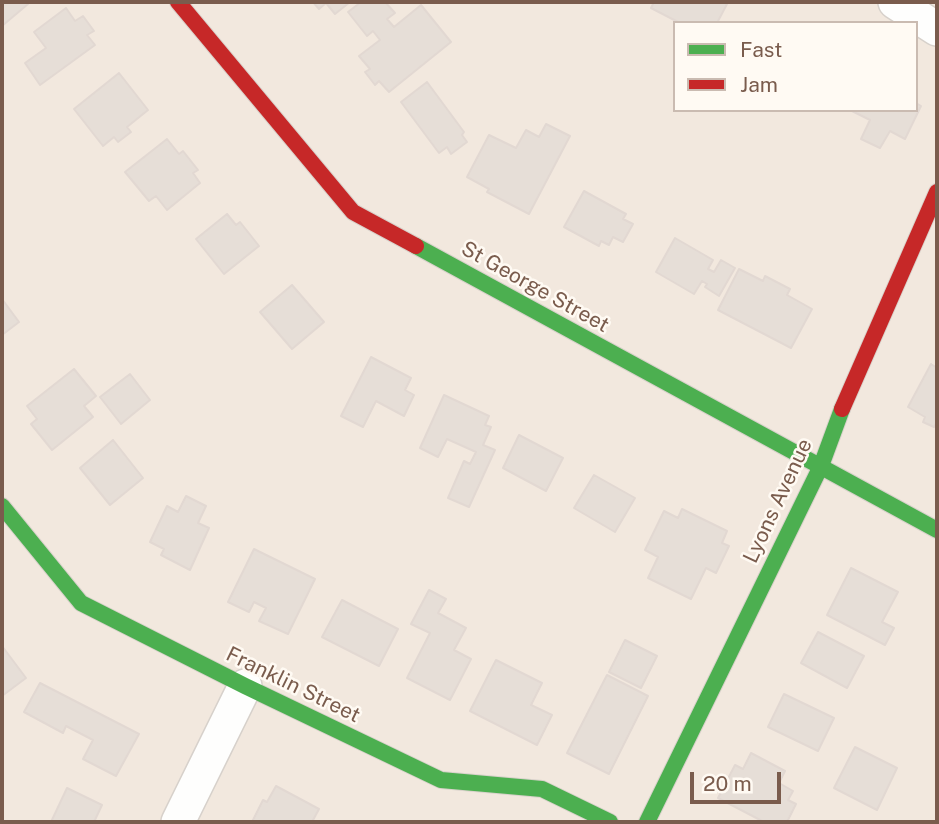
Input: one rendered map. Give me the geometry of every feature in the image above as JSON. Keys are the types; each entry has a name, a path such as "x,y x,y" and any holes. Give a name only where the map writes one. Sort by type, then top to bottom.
{"street":[{"name":"St George Street","path":"178,2 353,212 937,530"},
{"path":"895,2 937,29"},
{"name":"Lyons Avenue","path":"647,822 821,466 837,421 937,192"},
{"name":"Franklin Street","path":"2,506 81,603 245,686 441,780 542,789 610,822"},
{"path":"178,822 245,686"}],"shaded area":[{"path":"2,2 937,2 937,822 2,822"}],"building":[{"path":"2,2 26,2 28,4 2,26"},
{"path":"313,2 350,2 335,14 326,3 319,9"},
{"path":"361,2 385,2 395,13 387,19 394,27 421,5 451,42 389,92 379,81 375,85 365,72 370,69 359,56 380,40 373,31 367,36 348,12"},
{"path":"654,2 727,4 718,21 676,21 651,8"},
{"path":"66,8 75,21 83,16 94,31 87,35 95,45 40,85 25,63 46,48 34,32"},
{"path":"119,73 148,110 127,127 131,132 118,142 114,137 103,146 74,109"},
{"path":"427,82 464,132 462,135 467,142 451,154 447,147 439,153 401,102"},
{"path":"918,104 921,106 905,139 890,131 880,148 861,139 870,120 854,112 918,112"},
{"path":"546,124 570,136 529,214 487,192 489,189 467,177 489,135 516,148 526,130 539,137"},
{"path":"167,139 179,154 183,151 198,170 193,173 200,183 167,210 156,196 149,201 125,172"},
{"path":"584,191 626,214 623,219 633,224 623,242 613,237 609,245 601,241 599,246 564,227"},
{"path":"227,214 236,225 240,222 259,246 224,274 196,239"},
{"path":"675,238 713,260 708,269 714,272 721,260 735,268 719,296 705,287 707,284 702,281 694,294 656,272"},
{"path":"739,269 763,281 765,276 790,289 787,295 812,309 791,348 718,310"},
{"path":"292,285 324,322 292,349 260,312"},
{"path":"2,299 19,322 2,335"},
{"path":"371,357 411,378 405,390 414,395 404,416 376,401 363,427 341,416"},
{"path":"931,364 937,368 937,422 934,427 923,422 925,417 908,407"},
{"path":"74,369 96,396 84,406 93,417 52,450 31,424 37,419 27,406"},
{"path":"130,374 150,400 121,424 100,397"},
{"path":"444,395 489,416 485,425 491,427 483,445 495,450 469,507 448,498 464,461 470,464 476,452 447,439 438,457 420,448"},
{"path":"519,435 563,458 546,491 503,468"},
{"path":"113,440 143,478 110,505 80,468"},
{"path":"594,475 635,498 615,532 574,508"},
{"path":"186,496 206,506 198,523 209,528 190,570 161,555 164,549 150,542 167,506 178,512"},
{"path":"682,509 727,531 722,543 729,546 716,573 706,568 691,599 648,578 658,557 645,550 664,511 678,518"},
{"path":"254,549 315,579 288,634 259,621 266,608 254,602 249,612 228,602"},
{"path":"851,568 898,592 882,622 894,628 885,645 827,615"},
{"path":"429,590 446,599 438,613 466,628 454,650 471,659 450,700 407,678 430,633 411,624"},
{"path":"342,600 398,629 379,666 322,637"},
{"path":"818,632 864,656 847,688 801,663"},
{"path":"625,640 657,656 641,688 609,672"},
{"path":"2,646 26,678 2,696"},
{"path":"496,660 542,683 531,705 552,715 537,745 470,711"},
{"path":"607,675 648,696 609,774 567,753"},
{"path":"40,683 139,734 116,776 83,759 93,740 66,726 63,733 24,712"},
{"path":"784,694 834,718 818,751 768,727"},
{"path":"855,747 897,768 877,810 834,788"},
{"path":"751,753 785,771 779,783 793,791 788,800 796,804 787,822 764,822 718,798 735,765 743,769"},
{"path":"276,786 319,809 312,822 252,822 263,800 267,802"},
{"path":"67,788 102,805 94,822 51,822"}],"traffic: fast":[{"path":"416,246 937,530"},
{"path":"647,822 821,466 842,409"},
{"path":"2,506 81,603 245,686 441,780 542,789 610,822"}],"traffic: jam":[{"path":"178,2 353,212 416,246"},
{"path":"842,409 937,192"}]}
